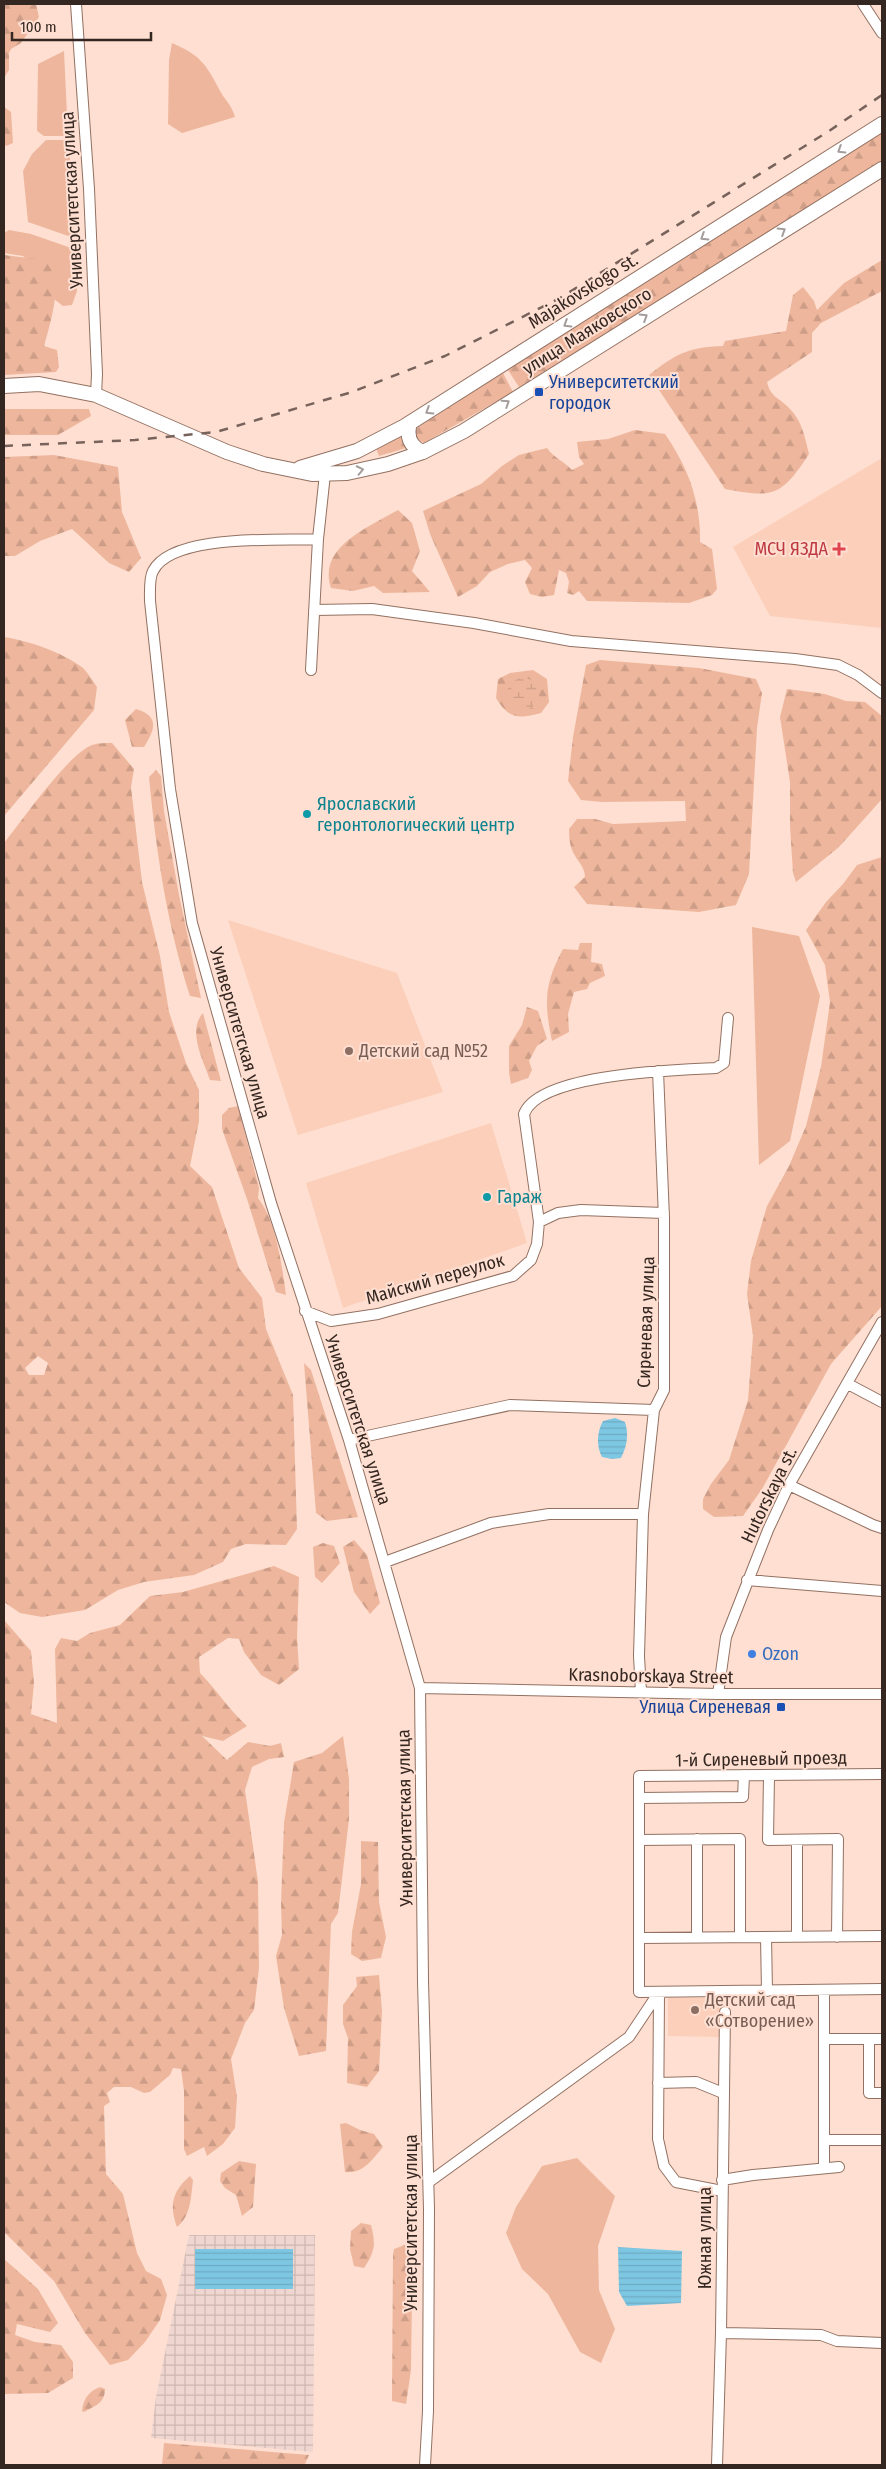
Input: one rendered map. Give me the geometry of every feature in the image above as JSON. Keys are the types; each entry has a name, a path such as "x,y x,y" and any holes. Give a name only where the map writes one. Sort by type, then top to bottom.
{"main road":[{"name":"Majakovskogo st.","path":"295,469 313,466 380,441 882,124"},
{"name":"улица Маяковского","path":"4,386 39,384 96,395 227,452 262,464 325,474 347,473 388,464 423,452 464,431 882,169"},
{"path":"410,423 408,438 415,448 423,452"}],"street":[{"name":"Университетская улица","path":"76,4 89,198 97,374 96,395"},
{"path":"863,4 882,33"},
{"path":"311,670 318,539 325,474"},
{"name":"Университетская улица","path":"318,539 234,540 198,546 168,556 153,571 150,601 170,789 192,923 268,1194 349,1440 385,1562 408,1652 420,1688 423,1981 429,2182 428,2411 425,2465"},
{"path":"314,610 372,610 474,623 571,641 838,665 882,692"},
{"path":"658,1071 716,1068 724,1063 728,1018"},
{"name":"Майский переулок","path":"305,1311 331,1321 378,1314 513,1276 531,1260 537,1244 539,1222 524,1114 526,1109 544,1095 577,1083 621,1074 658,1071"},
{"name":"Сиреневая улица","path":"641,1692 639,1656 644,1514 654,1410 664,1390 664,1213 658,1071"},
{"path":"539,1222 558,1213 581,1210 664,1213"},
{"name":"Hutorskaya st.","path":"718,1694 726,1637 747,1580 789,1485 882,1322"},
{"path":"848,1384 882,1402"},
{"path":"349,1440 510,1405 654,1410"},
{"path":"789,1485 873,1526 882,1528"},
{"path":"385,1562 491,1523 549,1514 644,1514"},
{"path":"747,1580 882,1591"},
{"name":"Krasnoborskaya Street","path":"420,1688 718,1694 882,1694"},
{"name":"1-й Сиреневый проезд","path":"639,1798 640,1776 882,1774"},
{"path":"744,1775 743,1797 639,1798 639,1992 882,1989"},
{"path":"769,1775 768,1840 838,1839 837,1937"},
{"path":"697,1839 697,1937"},
{"path":"639,1840 740,1839 740,1937"},
{"path":"797,1840 797,1937"},
{"path":"639,1938 882,1936"},
{"path":"766,1937 767,1991"},
{"path":"824,1990 824,2168"},
{"path":"429,2182 629,2037 659,1992"},
{"path":"659,1992 658,2139 664,2166 676,2182 722,2186 839,2167"},
{"name":"Южная улица","path":"717,2465 721,2333 725,2012"},
{"path":"824,2039 882,2039"},
{"path":"869,2039 869,2093 882,2093"},
{"path":"658,2083 696,2082 724,2093"},
{"path":"824,2140 882,2140"},
{"path":"721,2333 821,2335 837,2341 882,2343"}],"shaded area":[{"path":"882,458 882,628 770,616 733,547"},
{"name":"Детский сад №52","path":"228,920 397,973 443,1092 298,1135"},
{"path":"491,1123 527,1243 343,1308 306,1183"},
{"name":"Детский сад «Сотворение»","path":"668,1998 722,1998 721,2037 668,2036"},
{"path":"189,2235 315,2235 313,2452 151,2438 156,2397"}],"green space":[{"path":"4,4 36,4 39,17 21,43 11,49 9,53 9,70 4,78"},
{"path":"172,43 196,56 201,61 230,105 235,117 182,133 168,124 169,60"},
{"path":"64,51 68,136 44,136 37,131 38,64"},
{"path":"4,107 11,112 13,143 6,146 4,144"},
{"path":"882,133 882,163 519,387 508,370"},
{"path":"46,140 69,140 74,238 28,222 23,171 32,154"},
{"path":"9,230 31,234 74,249 77,291 72,305 63,306 54,299 54,287 23,256 4,253 4,233"},
{"path":"4,255 44,260 55,268 55,297 44,346 57,350 59,367 56,372 4,375"},
{"path":"882,260 882,291 821,323 812,333 812,352 767,382 773,394 797,418 809,454 791,479 774,491 754,493 725,489 649,375 675,357 691,350 723,346 725,341 786,331 793,295 803,287 814,301 817,310 844,283"},
{"path":"503,373 513,392 424,443 416,439 415,429"},
{"path":"4,409 89,409 91,416 58,435 4,435"},
{"path":"635,430 665,434 680,459 695,499 700,527 700,542 712,549 717,589 712,595 689,603 587,601 579,591 573,595 567,593 569,582 566,573 559,570 554,595 542,597 530,594 525,582 532,568 525,560 508,564 490,572 477,586 458,597 430,534 423,511 481,484 502,466 519,455 547,448 572,470 584,464 579,457 577,442 608,439"},
{"path":"400,436 406,448 379,456 376,448"},
{"path":"54,455 118,467 122,512 141,558 129,572 109,563 72,529 40,541 15,556 4,556 4,457"},
{"path":"398,510 412,523 420,551 412,571 430,592 383,593 374,586 353,591 331,588 329,574 331,561 338,550 360,531"},
{"path":"4,637 34,644 75,662 83,668 97,687 94,710 4,816"},
{"path":"600,660 699,668 756,679 762,693 757,728 749,874 736,905 699,912 587,904 574,887 585,877 583,868 573,851 570,839 569,829 577,819 595,819 613,824 686,821 685,801 602,802 581,800 568,781 573,737 586,665"},
{"path":"533,670 547,679 549,702 541,713 526,716 510,714 496,698 498,679 510,673"},
{"path":"523,678 529,679 534,683 538,688 538,700 534,705 529,709 523,710 517,709 512,705 508,700 507,694 508,688 512,683 517,679"},
{"path":"787,689 825,694 846,701 865,702 882,716 882,799 839,847 796,882 793,873 790,827 790,782 780,717"},
{"path":"136,709 149,716 153,724 151,735 144,747 132,747 125,720"},
{"path":"112,743 134,769 131,787 142,882 160,956 169,1012 186,1063 199,1090 199,1121 190,1166 212,1187 239,1268 262,1298 266,1329 293,1395 297,1529 286,1545 246,1544 231,1549 223,1562 194,1575 144,1582 118,1590 85,1610 42,1617 20,1613 4,1602 4,843 58,774 71,761 92,745","holes":["38,1356 48,1363 44,1375 29,1375 25,1368"]},
{"path":"156,770 161,776 164,811 179,895 201,998 190,996 163,888 149,777"},
{"path":"882,857 882,1306 831,1364 762,1489 743,1516 714,1517 703,1509 703,1499 711,1484 729,1460 748,1400 753,1336 747,1294 751,1261 767,1206 789,1166 806,1126 821,1067 830,1002 825,965 806,930 826,902 857,865"},
{"path":"752,927 799,936 820,996 790,1141 759,1165"},
{"path":"580,943 592,943 591,962 602,964 605,976 590,983 587,989 574,992 568,1014 569,1032 552,1041 547,1004 549,983 563,949 578,950"},
{"path":"527,1007 538,1011 547,1039 537,1046 529,1061 532,1070 528,1078 511,1084 509,1046 522,1025"},
{"path":"203,1013 221,1081 210,1080 200,1054 196,1028 198,1020"},
{"path":"238,1106 259,1188 258,1198 274,1231 286,1295 276,1292 247,1199 222,1129 222,1115 229,1108"},
{"path":"304,1363 311,1370 358,1517 327,1521 316,1513"},
{"path":"354,1540 367,1555 380,1603 370,1614 354,1592 343,1547"},
{"path":"323,1543 334,1546 340,1563 322,1583 315,1577 313,1547"},
{"path":"274,1566 299,1577 297,1638 299,1669 279,1685 261,1675 244,1652 239,1639 228,1638 199,1657 200,1673 247,1726 223,1741 202,1736 227,1760 248,1742 270,1746 281,1743 284,1757 269,1759 252,1767 245,1790 258,1882 259,1968 254,2010 245,2023 231,2059 237,2097 235,2128 223,2144 207,2156 204,2147 187,2156 184,2149 184,2091 181,2069 173,2068 170,2075 150,2092 144,2093 131,2087 114,2087 107,2093 110,2102 104,2106 106,2174 123,2194 137,2253 146,2271 161,2279 167,2295 160,2320 145,2342 128,2360 110,2365 85,2333 54,2281 4,2232 4,1620 31,1651 34,1683 31,1714 57,1723 55,1649 61,1638 77,1641 90,1633 120,1625 150,1596 183,1592"},
{"path":"343,1736 349,1779 349,1819 338,1913 331,1924 326,2051 299,2056 284,2008 276,1956 282,1935 281,1903 284,1823 294,1762 322,1753"},
{"path":"361,1841 378,1842 379,1902 386,1937 381,1958 362,1961 351,1954 352,1932 361,1884"},
{"path":"379,1975 382,2011 379,2071 367,2087 347,2083 348,2038 343,2024 343,2005 357,1986 356,1977"},
{"path":"346,2123 374,2134 383,2147 367,2165 351,2172 345,2172 340,2124"},
{"path":"577,2158 615,2196 598,2246 599,2290 615,2329 601,2363 580,2352 548,2294 522,2269 506,2233 516,2207 542,2166"},
{"path":"239,2161 256,2164 253,2207 242,2216 236,2195 225,2188 220,2181 221,2173"},
{"path":"190,2176 193,2180 190,2206 182,2223 177,2227 173,2212 174,2199 179,2187"},
{"path":"361,2223 371,2225 374,2237 372,2252 364,2268 354,2266 350,2249 351,2231"},
{"path":"405,2245 409,2260 412,2296 411,2370 406,2404 392,2401 393,2255 394,2249"},
{"path":"4,2259 38,2289 58,2323 50,2332 17,2324 15,2335 35,2342 61,2345 73,2362 73,2378 48,2393 4,2394"},
{"path":"100,2387 105,2389 105,2394 99,2404 84,2412 82,2411 87,2396"},
{"path":"164,2443 309,2455 305,2464 292,2465 162,2465"}],"water":[{"path":"615,1418 625,1422 627,1440 625,1449 621,1458 602,1457 598,1439 599,1430 603,1421"},
{"path":"618,2247 682,2251 681,2303 627,2306 619,2292"},
{"path":"195,2249 293,2249 293,2289 195,2289"}],"railway":[{"path":"4,446 135,440 216,432 352,392 445,356 560,298 829,131 882,95"}],"place":[{"name":"Университетский городок","path":"539,392"},
{"name":"МСЧ ЯЗДА","path":"839,549"},
{"name":"Ярославский геронтологический центр","path":"307,814"},
{"name":"Детский сад №52","path":"349,1051"},
{"name":"Гараж","path":"487,1197"},
{"name":"Ozon","path":"752,1654"},
{"name":"Улица Сиреневая","path":"781,1707"},
{"name":"Детский сад «Сотворение»","path":"695,2010"}]}
